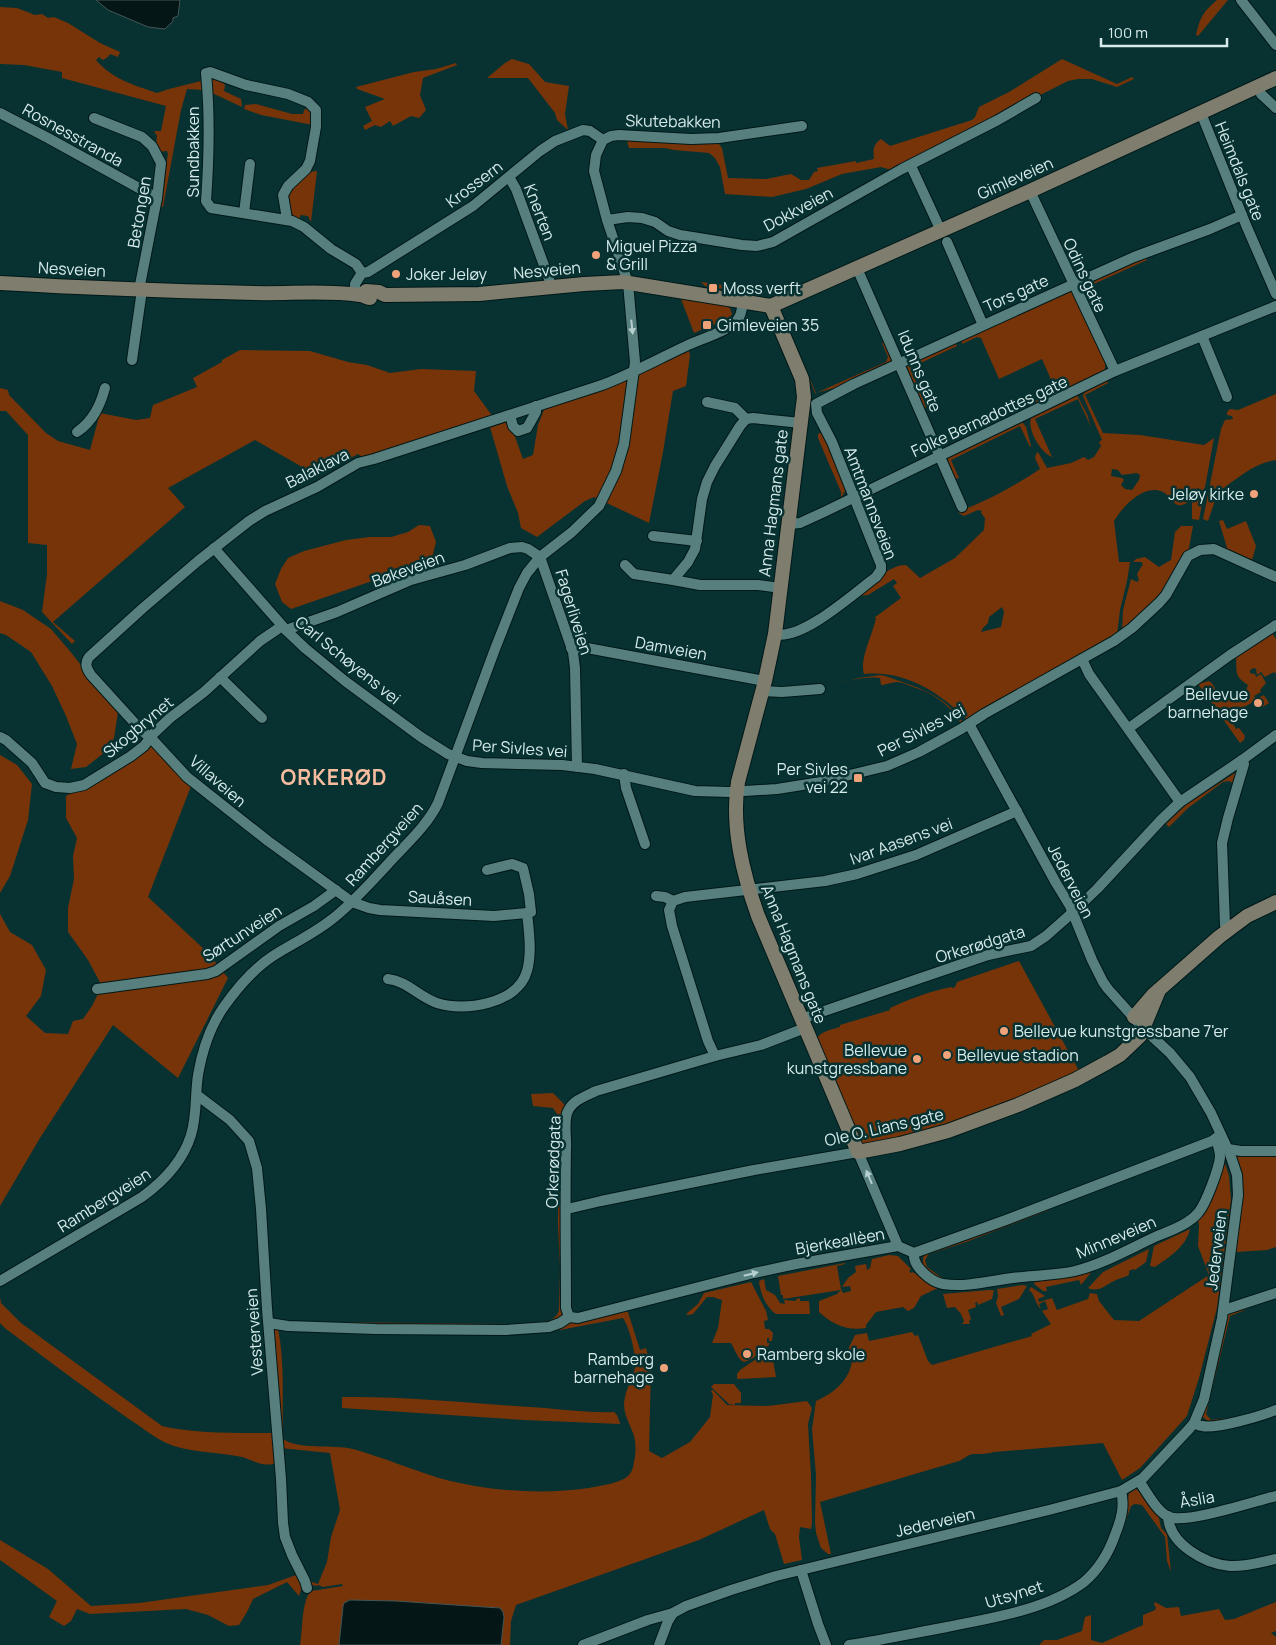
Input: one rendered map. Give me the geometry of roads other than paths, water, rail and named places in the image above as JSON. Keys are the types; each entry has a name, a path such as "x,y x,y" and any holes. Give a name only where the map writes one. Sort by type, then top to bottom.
{"street":[{"path":"1241,0 1276,45"},
{"name":"Sundbakken","path":"287,219 283,201 285,190 306,169 310,161 316,127 316,115 312,105 288,94 246,85 210,72 206,73 208,93 207,203 211,208 287,219 304,227 331,249 356,264 362,273"},
{"name":"Gimleveien","path":"771,306 944,237 1030,191 1275,80"},
{"path":"1260,94 1276,108"},
{"name":"Dokkveien","path":"607,220 639,217 655,222 668,231 680,235 742,245 762,245 773,242 1036,98"},
{"name":"Rosnesstranda","path":"0,113 156,198"},
{"name":"Heimdals gate","path":"1201,113 1276,294"},
{"name":"Betongen","path":"94,118 142,137 152,146 161,163 141,290"},
{"name":"Skutebakken","path":"603,140 618,135 692,139 719,138 802,126"},
{"name":"Krossern","path":"362,273 368,272 474,206 546,146 583,130 603,140"},
{"path":"603,140 596,155 594,172 607,220 628,283"},
{"path":"244,213 250,164"},
{"path":"911,166 983,325"},
{"name":"Knerten","path":"509,177 516,189 550,283"},
{"name":"Odins gate","path":"1030,191 1115,371"},
{"name":"Tors gate","path":"817,413 815,406 821,400 900,363 1134,257 1242,215"},
{"path":"359,295 355,284 362,273"},
{"name":"Idunns gate","path":"860,274 962,508"},
{"name":"Nesveien","path":"0,282 141,290 359,295 366,292 379,292 385,295 479,294 550,283 610,282 628,283 771,306"},
{"name":"Rambergveien","path":"0,1281 142,1197 162,1182 177,1163 188,1143 193,1127 200,1066 208,1038 222,1009 239,986 272,957 325,924 352,902 413,838 432,814 438,803 519,588 527,573 540,557 594,512 616,471 624,444 635,357 628,283"},
{"path":"132,360 141,290"},
{"path":"634,371 730,326 739,318 743,301"},
{"name":"Anna Hagmans gate","path":"771,306 802,379 804,396 775,634 736,791 739,843 749,890 773,953 898,1246"},
{"name":"Folke Bernadottes gate","path":"789,524 800,523 854,498 1115,371 1276,306"},
{"path":"1202,336 1227,397"},
{"name":"Balaklava","path":"86,662 89,657 143,608 214,548 240,527 265,511 318,487 358,463 461,432 602,385 634,371"},
{"path":"77,432 90,421 98,408 105,388"},
{"path":"673,580 688,562 697,541 698,526 707,482 726,447 746,419 735,408 707,402"},
{"path":"510,415 513,426 518,431 527,428 536,412 536,406"},
{"name":"Amtmannsveien","path":"775,634 789,634 804,629 818,620 879,573 881,565 832,442 817,413"},
{"name":"Anna Hagmans gate","path":"746,419 753,418 800,423"},
{"path":"653,536 697,541"},
{"name":"Bøkeveien","path":"284,628 344,610 411,580 465,565 510,548 522,547 540,557"},
{"name":"Carl Schøyens vei","path":"214,548 284,628 306,649 345,681 421,737 448,754 456,756"},
{"name":"Per Sivles vei","path":"456,756 467,761 482,763 577,767 624,774 695,791 777,789 806,785 870,771 904,759 1114,641 1142,619 1166,595 1188,556 1196,551 1205,548 1214,549 1276,578"},
{"name":"Fagerliveien","path":"540,557 571,648 575,668 577,767"},
{"name":"Anna Hagmans gate","path":"625,565 634,574 700,586 758,584 781,588"},
{"path":"1129,728 1276,625"},
{"name":"Skogbrynet","path":"0,737 32,763 45,783 56,787 70,788 84,785 144,746 170,718 260,641 284,628"},
{"name":"Damveien","path":"571,648 596,650 763,686"},
{"path":"1082,659 1089,674 1180,802"},
{"name":"Villaveien","path":"86,662 86,667 91,675 187,777 230,812 352,902"},
{"path":"220,677 262,718"},
{"path":"763,686 782,692 820,689"},
{"name":"Jederveien","path":"583,1645 731,1590 801,1570 1049,1510 1120,1490 1139,1481 1194,1423 1208,1382 1224,1310 1238,1195 1237,1176 1228,1149 1211,1113 1190,1077 1170,1053 1138,1022 1102,982 1070,906 969,724"},
{"name":"Orkerødgata","path":"569,1317 566,1308 566,1120 568,1112 574,1103 596,1091 715,1056 761,1045 803,1024 983,957 1031,946 1046,936 1097,889 1155,826 1180,802 1276,735"},
{"path":"1227,930 1225,925 1222,843 1244,764 1242,760"},
{"path":"624,774 626,788 645,844"},
{"name":"Ivar Aasens vei","path":"656,896 665,897 672,901 684,897 825,881 885,866 916,855 1016,811"},
{"path":"388,979 402,982 429,999 443,1004 469,1006 488,1004 513,991 518,986 527,971 529,961 530,935 527,913 531,912 523,868 512,864 487,870"},
{"name":"Sørtunveien","path":"97,989 207,974 216,971 279,926 314,906 336,890"},
{"path":"672,901 669,910 672,926 708,1041 715,1056"},
{"name":"Sauåsen","path":"352,902 380,910 494,916 527,913"},
{"name":"Ole O. Lians gate","path":"567,1209 601,1200 858,1152 932,1136 1018,1105 1076,1080 1108,1062 1140,1036 1138,1022 1143,1004 1227,930 1248,916 1276,902"},
{"name":"Vesterveien","path":"197,1095 230,1120 249,1141 257,1168 284,1531 292,1555 305,1581 306,1588"},
{"path":"914,1253 1212,1141 1220,1135"},
{"name":"Minneveien","path":"914,1253 914,1259 921,1269 930,1278 941,1284 969,1284 1066,1272 1098,1263 1182,1225 1198,1214 1208,1195 1219,1162 1220,1154 1216,1144 1220,1135"},
{"path":"1228,1149 1276,1152"},
{"name":"Bjerkeallèen","path":"269,1323 288,1326 376,1329 513,1330 550,1326 560,1323 569,1317 578,1318 796,1264 898,1246 914,1253"},
{"path":"1224,1310 1276,1293"},
{"path":"1194,1423 1201,1426 1220,1424 1276,1410"},
{"name":"Åslia","path":"1139,1481 1162,1512 1176,1519 1199,1516 1276,1496"},
{"name":"Utsynet","path":"850,1645 1002,1615 1032,1607 1075,1588 1094,1571 1112,1543 1123,1505 1120,1490"},
{"path":"1168,1516 1168,1524 1175,1536 1188,1548 1212,1562 1232,1566 1276,1559"},
{"path":"801,1570 826,1645"},
{"path":"659,1645 673,1613"}],"place":[{"name":"Miguel Pizza & Grill","path":"596,255"},
{"name":"Joker Jeløy","path":"396,274"},
{"name":"Moss verft","path":"713,288"},
{"name":"Gimleveien 35","path":"707,325"},
{"name":"Jeløy kirke","path":"1254,494"},
{"name":"Bellevue barnehage","path":"1258,703"},
{"name":"Per Sivles vei 22","path":"858,778"},
{"name":"Bellevue kunstgressbane 7'er","path":"1004,1031"},
{"name":"Bellevue stadion","path":"947,1055"},
{"name":"Bellevue kunstgressbane","path":"917,1059"},
{"name":"Ramberg skole","path":"747,1354"},
{"name":"Ramberg barnehage","path":"664,1368"}],"district":[{"name":"ORKERØD","path":"334,778"}]}
